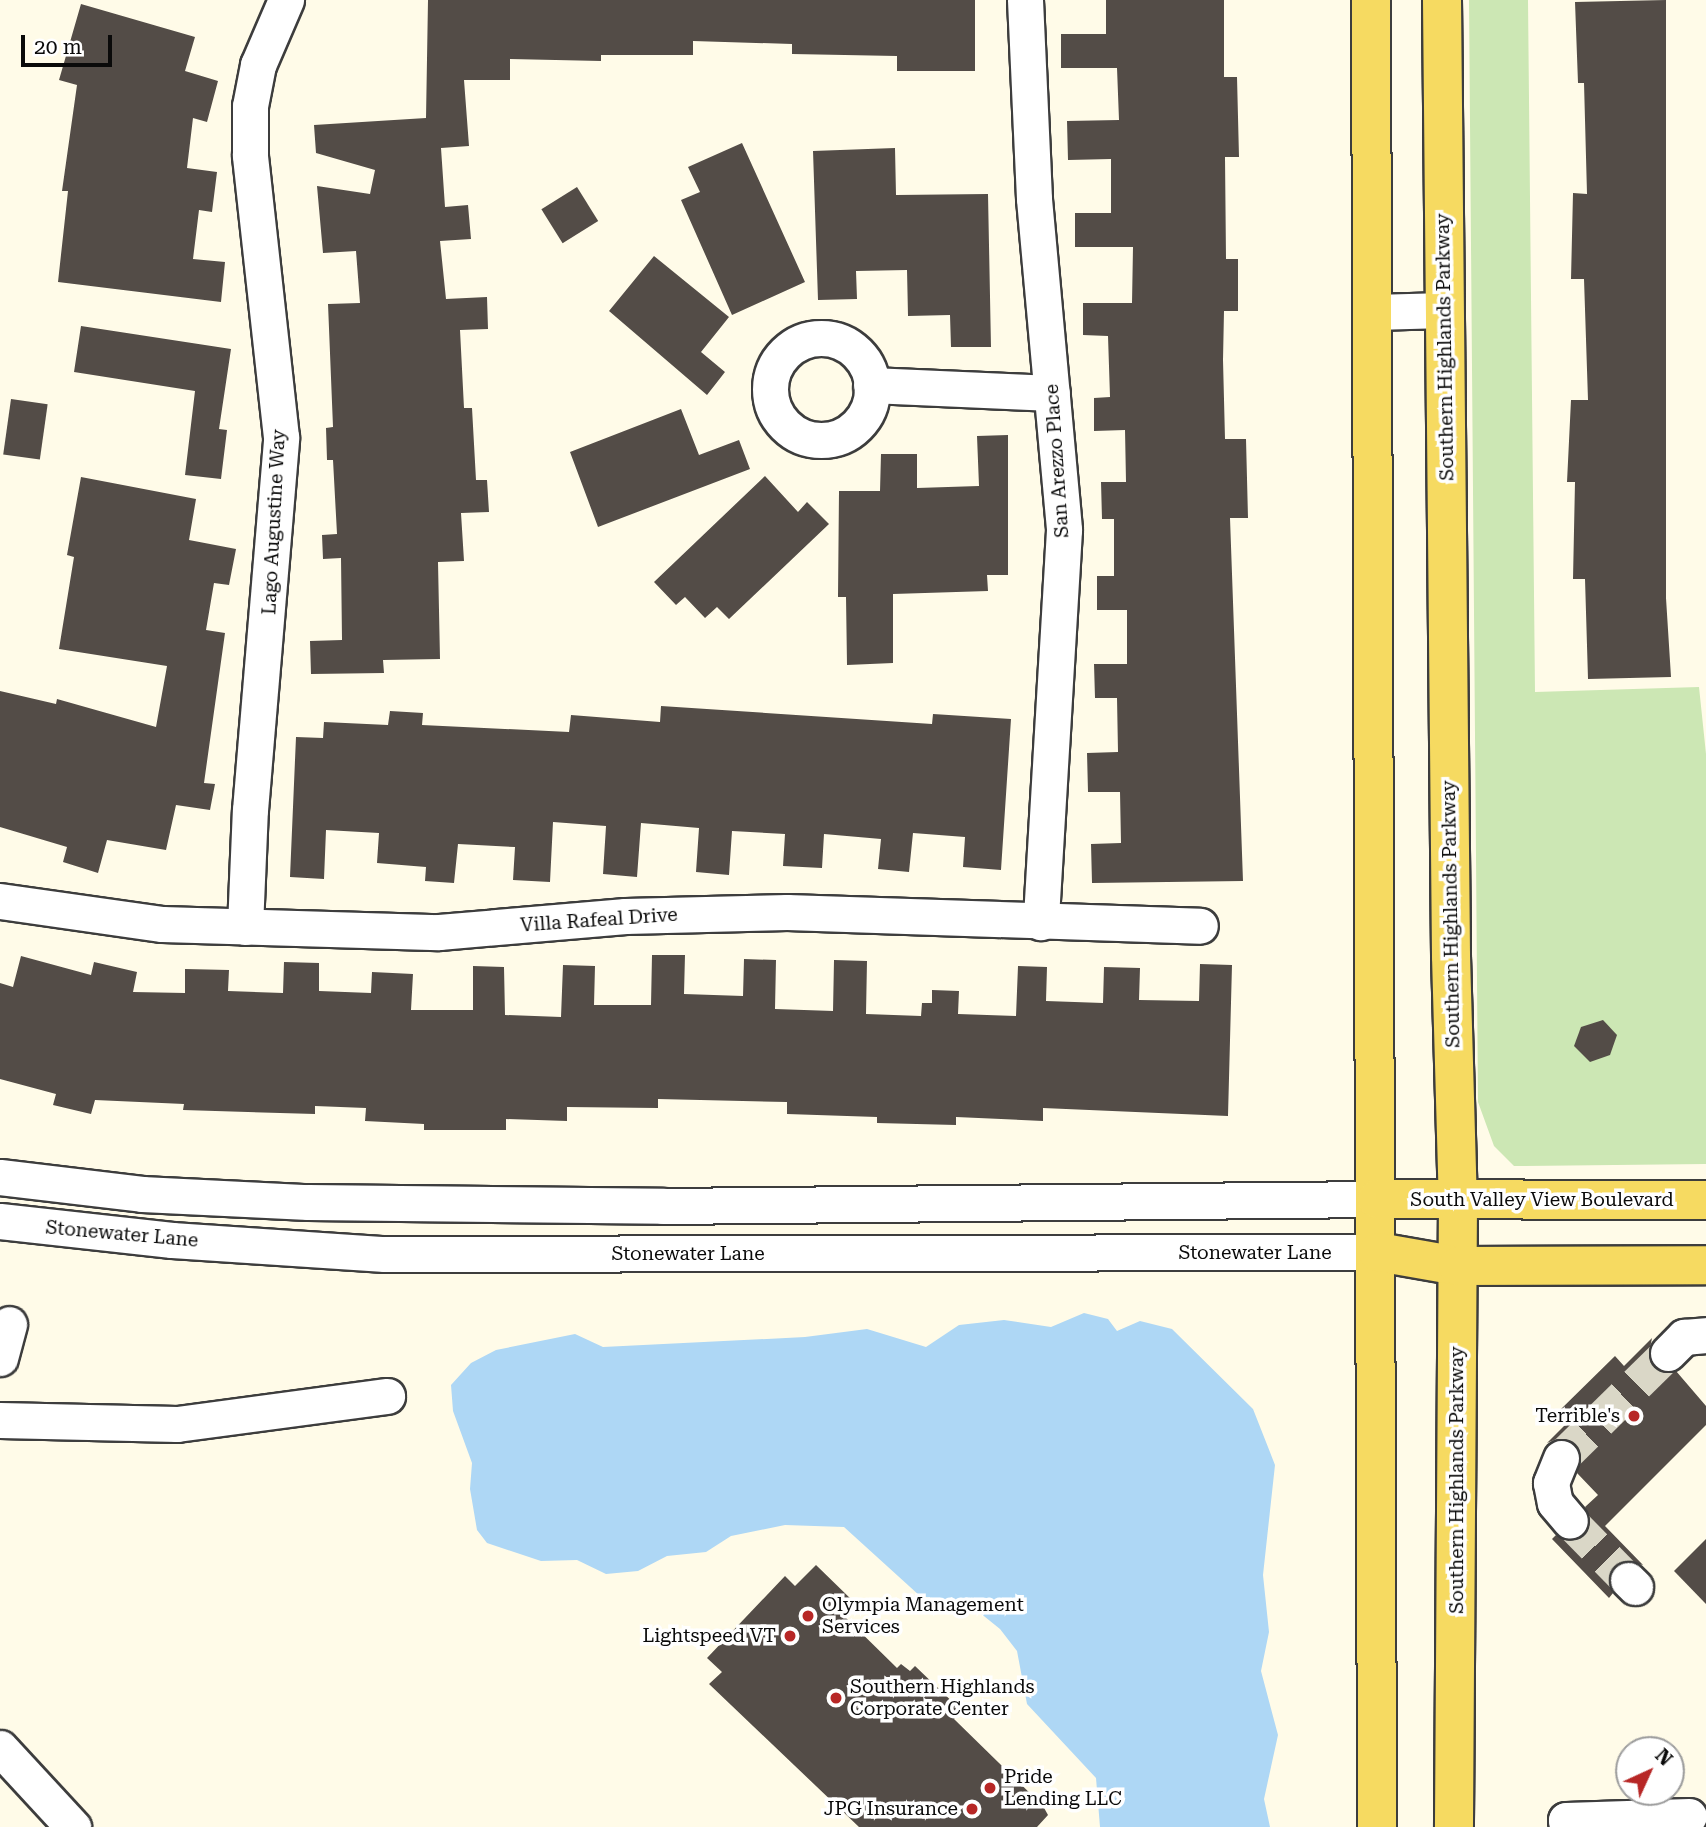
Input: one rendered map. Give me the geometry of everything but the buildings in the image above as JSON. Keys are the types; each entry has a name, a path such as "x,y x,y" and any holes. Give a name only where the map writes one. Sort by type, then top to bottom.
{"main road":[{"path":"1371,0 1378,1252 1377,1827"},
{"name":"Southern Highlands Parkway","path":"1442,0 1458,1202 1454,1827"},
{"name":"South Valley View Boulevard","path":"1377,1199 1458,1202 1706,1199"},
{"path":"1378,1252 1458,1266 1706,1265"}],"street":[{"name":"Lago Augustine Way","path":"245,926 281,437 250,155 250,106 258,65 286,0"},
{"name":"San Arezzo Place","path":"1024,0 1034,199 1064,530 1063,594 1041,922"},
{"path":"1373,312 1445,310"},
{"path":"871,385 1052,393"},
{"name":"Villa Rafeal Drive","path":"0,901 162,925 439,932 625,916 787,912 1200,926"},
{"path":"0,1177 183,1197 385,1203 663,1206 1377,1199"},
{"path":"385,1203 385,1254"},
{"name":"Stonewater Lane","path":"0,1221 172,1240 385,1254 1378,1252"},
{"path":"0,1358 9,1324"},
{"path":"1668,1353 1684,1337 1706,1335"},
{"path":"0,1420 177,1424 387,1396"},
{"path":"1561,1458 1551,1483 1555,1503 1570,1521"},
{"path":"0,1748 73,1827"},
{"path":"1567,1827 1566,1820 1689,1816"}],"green space":[{"path":"1469,0 1528,0 1535,692 1699,687 1706,754 1706,1164 1514,1166 1494,1146 1478,1102"}],"water":[{"path":"1084,1313 1108,1319 1117,1331 1140,1321 1172,1329 1253,1409 1275,1465 1263,1575 1269,1632 1261,1671 1278,1735 1264,1799 1270,1827 1100,1827 1096,1778 1027,1704 1017,1651 1000,1629 969,1604 920,1596 844,1527 785,1525 731,1536 706,1552 667,1556 638,1571 606,1574 577,1560 541,1561 487,1543 477,1530 470,1489 472,1463 453,1411 451,1385 471,1363 496,1350 575,1334 603,1347 805,1337 867,1329 926,1347 959,1325 1004,1320 1051,1327"}],"tunnel":[{"path":"1561,1458 1668,1353"},
{"path":"1570,1521 1628,1580"}],"place":[{"name":"Terrible's","path":"1634,1416"},
{"name":"Olympia Management Services","path":"808,1616"},
{"name":"Lightspeed VT","path":"790,1636"},
{"name":"Southern Highlands Corporate Center","path":"836,1698"},
{"name":"Pride Lending LLC","path":"990,1788"},
{"name":"JPG Insurance","path":"972,1809"}]}
